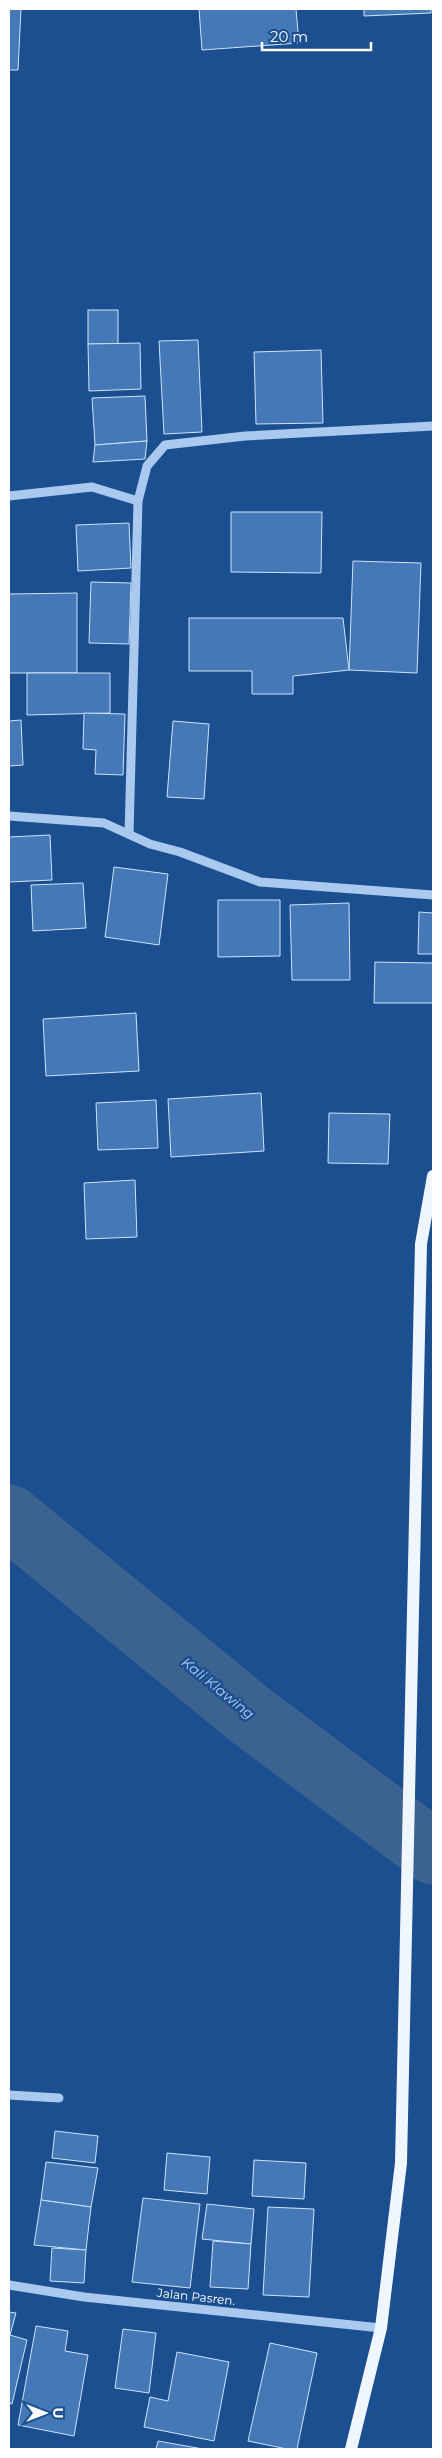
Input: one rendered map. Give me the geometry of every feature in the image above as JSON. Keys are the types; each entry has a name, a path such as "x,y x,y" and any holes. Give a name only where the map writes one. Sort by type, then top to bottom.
{"main road":[{"path":"351,2449 381,2328 401,2164 421,1244 433,1176"}],"street":[{"path":"129,834 138,502 147,466 165,445 246,436 433,426"},
{"path":"9,496 92,486 138,502"},
{"path":"9,816 104,823 260,882 433,895"},
{"path":"9,2095 59,2098"},
{"name":"Jalan Pasren.","path":"9,2285 94,2298 381,2328"}],"building":[{"path":"9,9 21,9 18,70 9,70"},
{"path":"199,9 296,9 299,43 202,50"},
{"path":"364,9 431,9 431,13 364,16"},
{"path":"88,310 118,310 118,344 88,344"},
{"path":"198,340 202,432 164,434 159,341"},
{"path":"140,343 141,389 89,391 88,344"},
{"path":"321,350 323,423 256,424 254,352"},
{"path":"145,396 147,441 95,445 92,398"},
{"path":"147,441 145,459 93,462 95,445"},
{"path":"231,512 322,512 321,573 231,572"},
{"path":"129,523 131,568 78,571 76,525"},
{"path":"353,561 421,563 417,673 349,670"},
{"path":"91,582 131,583 129,644 89,643"},
{"path":"77,593 77,673 9,673 9,594"},
{"path":"189,618 343,618 349,670 293,676 293,694 252,694 252,671 189,671"},
{"path":"27,673 110,673 110,713 27,715"},
{"path":"84,713 125,714 123,775 95,774 96,750 83,749"},
{"path":"21,720 23,765 9,766 9,721"},
{"path":"173,721 209,724 204,799 167,797"},
{"path":"50,835 52,880 9,882 9,837"},
{"path":"114,867 168,874 159,945 105,937"},
{"path":"83,883 86,928 33,931 31,885"},
{"path":"218,900 280,900 280,956 218,957"},
{"path":"349,903 350,980 292,980 290,905"},
{"path":"419,912 433,913 433,954 418,954"},
{"path":"375,962 433,963 433,1003 374,1003"},
{"path":"136,1013 139,1071 46,1076 43,1019"},
{"path":"261,1093 264,1151 171,1157 168,1099"},
{"path":"156,1100 158,1148 98,1150 96,1103"},
{"path":"329,1113 390,1114 388,1164 328,1163"},
{"path":"135,1180 137,1237 86,1239 84,1183"},
{"path":"55,2131 98,2136 95,2163 52,2158"},
{"path":"167,2153 210,2157 207,2194 164,2190"},
{"path":"254,2160 306,2163 304,2199 252,2196"},
{"path":"46,2162 98,2168 91,2207 41,2200"},
{"path":"143,2198 200,2204 190,2288 132,2282"},
{"path":"41,2200 91,2207 86,2250 34,2245"},
{"path":"207,2204 254,2209 251,2244 202,2239"},
{"path":"268,2207 314,2209 309,2297 263,2295"},
{"path":"213,2241 251,2244 248,2289 210,2287"},
{"path":"52,2248 86,2250 84,2283 50,2281"},
{"path":"9,2312 16,2313 10,2335 27,2340 12,2404 9,2403"},
{"path":"36,2326 68,2331 65,2351 88,2355 74,2436 18,2425"},
{"path":"123,2329 156,2333 149,2393 115,2388"},
{"path":"270,2343 317,2353 297,2449 287,2449 248,2441"},
{"path":"177,2352 229,2362 214,2441 144,2427 150,2397 168,2401"},
{"path":"158,2441 203,2449 156,2449"}],"waterway":[{"name":"Kali Klawing","path":"9,1517 250,1715 433,1852"}]}
